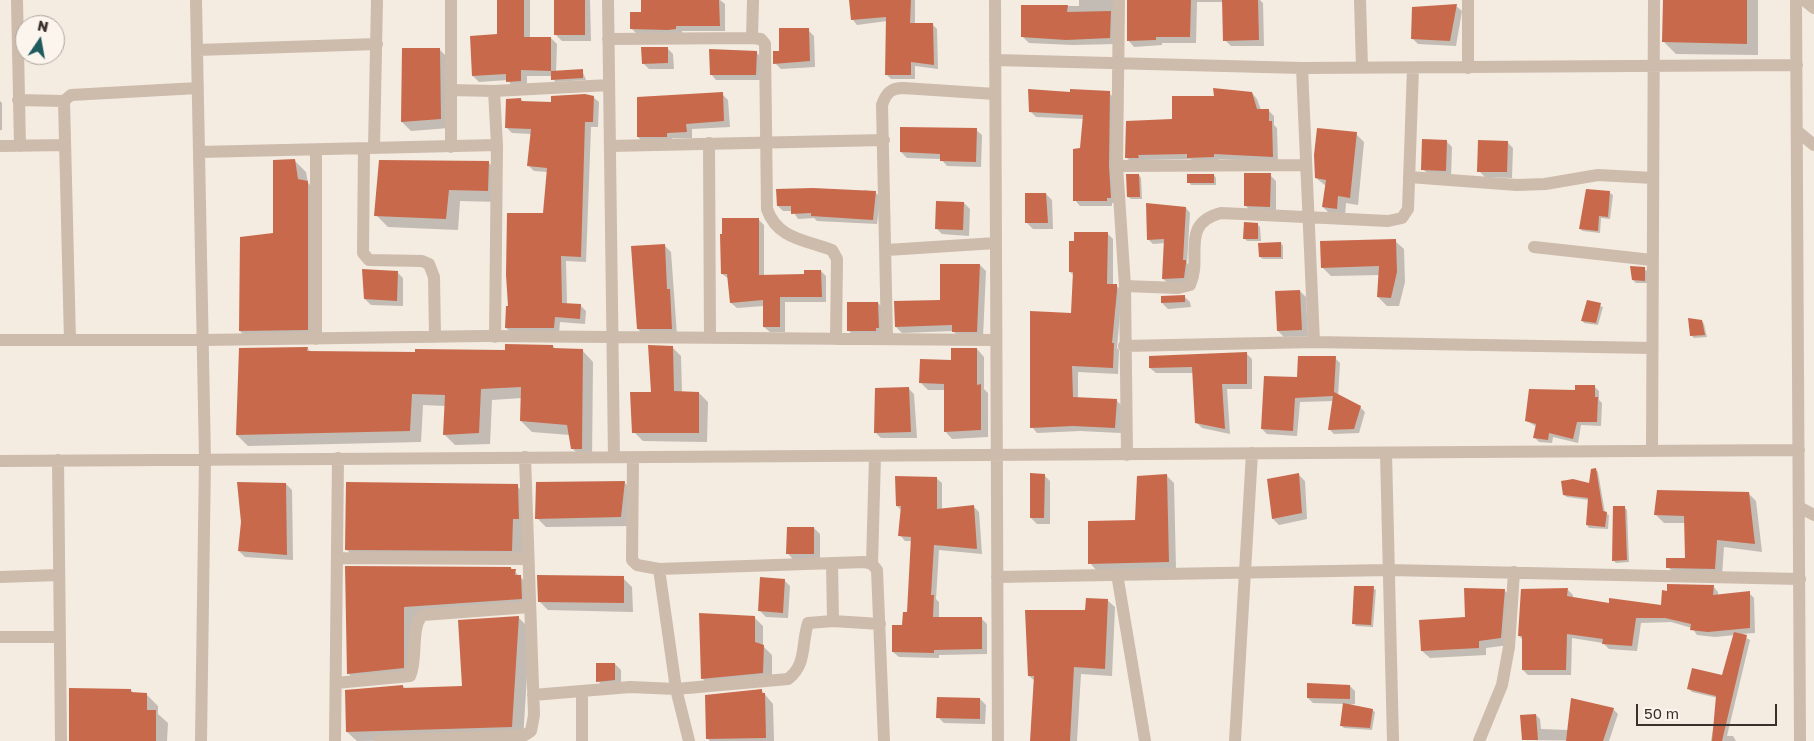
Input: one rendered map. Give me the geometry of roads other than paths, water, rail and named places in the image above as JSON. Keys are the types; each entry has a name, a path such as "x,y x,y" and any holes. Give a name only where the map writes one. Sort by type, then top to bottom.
{"street":[{"path":"17,0 20,146"},
{"path":"196,0 205,459 200,741"},
{"path":"378,0 363,253 369,260 422,261 429,264 434,277 434,337"},
{"path":"451,0 451,146"},
{"path":"608,0 614,457"},
{"path":"752,38 753,0"},
{"path":"995,0 998,741"},
{"path":"1119,0 1117,166 1125,286 1124,346 1127,455"},
{"path":"1360,0 1362,67"},
{"path":"1468,0 1468,68"},
{"path":"1652,451 1654,0"},
{"path":"1796,0 1800,741"},
{"path":"1804,0 1814,8"},
{"path":"608,39 752,38 761,40 765,44 767,209 769,217 786,235 799,241 832,250 837,259 836,339"},
{"path":"197,50 376,44"},
{"path":"995,60 1302,68 1797,65"},
{"path":"1302,68 1314,342"},
{"path":"1125,286 1178,288 1190,285 1193,278 1195,235 1201,223 1212,216 1220,214 1388,221 1402,218 1408,209 1413,68"},
{"path":"451,90 494,91 609,85"},
{"path":"18,100 64,100 71,94 198,88"},
{"path":"888,339 882,105 885,95 893,88 995,94"},
{"path":"494,91 497,145 495,336"},
{"path":"64,100 70,340"},
{"path":"1797,131 1814,145"},
{"path":"610,146 884,140"},
{"path":"709,143 710,338"},
{"path":"0,146 65,145"},
{"path":"199,152 497,145"},
{"path":"316,150 316,338"},
{"path":"1117,166 1306,165"},
{"path":"1409,177 1517,185 1545,184 1598,175 1653,178"},
{"path":"887,250 996,243"},
{"path":"1534,247 1652,260"},
{"path":"0,340 202,340 495,336 996,340"},
{"path":"1124,346 1314,342 1652,348"},
{"path":"0,461 1799,450"},
{"path":"1236,741 1252,453"},
{"path":"1386,453 1393,741"},
{"path":"875,456 872,564 879,576 884,741"},
{"path":"380,741 524,735 531,731 533,725 533,695 525,457"},
{"path":"632,457 632,560 637,565 647,569 659,569 864,562 872,564"},
{"path":"335,741 338,458"},
{"path":"58,460 61,741"},
{"path":"1799,507 1814,515"},
{"path":"337,558 528,559"},
{"path":"832,564 833,621"},
{"path":"659,569 676,688 689,741"},
{"path":"997,577 1389,570 1800,579"},
{"path":"1479,741 1502,685 1509,647 1514,572"},
{"path":"1117,574 1145,741"},
{"path":"0,577 59,575"},
{"path":"336,683 410,676 417,627 419,618 423,615 530,607"},
{"path":"533,695 630,688 676,688 788,679 798,671 802,662 803,639 808,623 833,621 880,624"},
{"path":"0,637 60,637"},
{"path":"582,692 582,741"}]}
